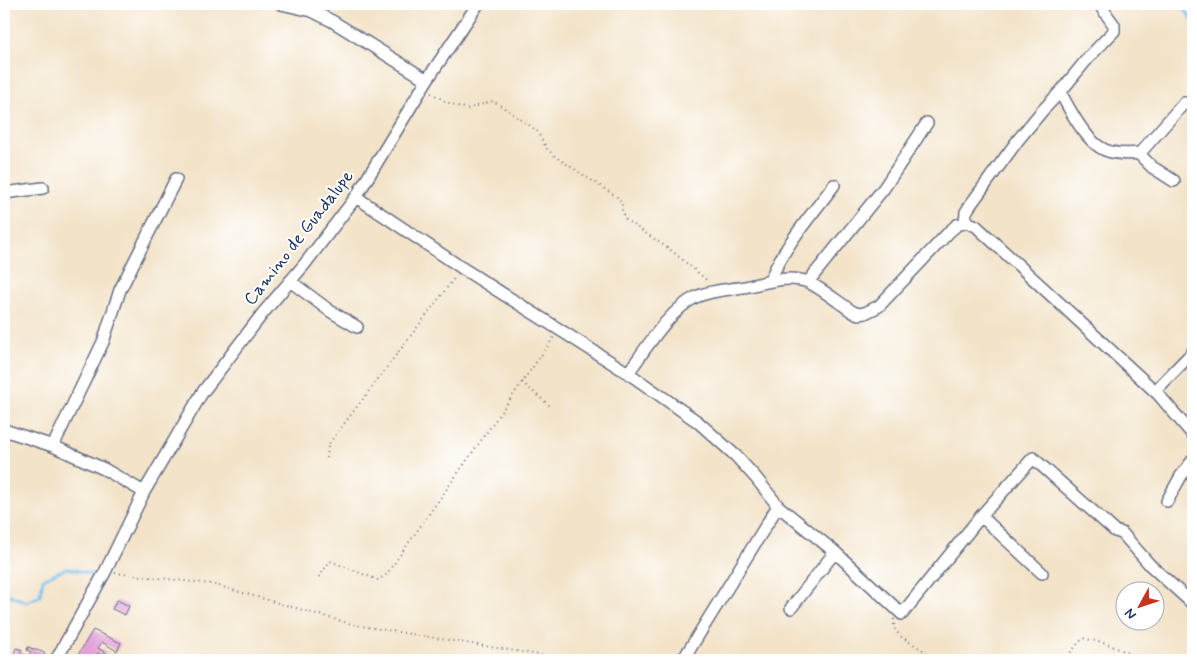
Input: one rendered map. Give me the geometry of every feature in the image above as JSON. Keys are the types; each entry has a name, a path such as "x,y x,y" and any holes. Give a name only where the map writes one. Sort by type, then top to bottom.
{"street":[{"path":"280,4 312,11 332,21 425,84"},
{"name":"Camino de Guadalupe","path":"56,660 105,572 144,492 202,393 263,313 356,198 425,84 478,4"},
{"path":"965,222 966,212 971,204 1018,140 1088,58 1114,31 1114,25 1098,4"},
{"path":"1060,92 1079,124 1098,147 1106,151 1138,153 1143,151 1184,103 1193,106"},
{"path":"808,282 884,188 927,122"},
{"path":"1138,153 1152,167 1174,181"},
{"path":"54,446 103,342 120,290 176,179"},
{"path":"770,281 788,247 834,185"},
{"path":"4,194 43,188"},
{"path":"356,198 462,268 628,373 711,432 750,471 778,506 835,552 902,614 981,516 1032,458 1115,531 1122,533 1150,565 1193,604"},
{"path":"628,373 672,316 696,297 718,290 792,279 808,282 853,312 865,313 879,306 950,231 965,222"},
{"path":"965,222 976,226 1155,391 1193,435"},
{"path":"290,281 357,327"},
{"path":"1155,391 1193,352"},
{"path":"4,430 54,446 104,469 144,492"},
{"path":"1167,501 1181,476 1193,460"},
{"path":"683,660 778,506"},
{"path":"981,516 1042,573"},
{"path":"791,608 835,552"}],"path":[{"path":"425,84 460,108 472,109 487,102 493,102 506,109 537,132 547,149 556,157 617,197 622,203 622,211 626,220 672,251 718,290"},
{"path":"327,458 328,445 462,268"},
{"path":"319,577 330,561 378,580 386,575 560,329"},
{"path":"522,382 551,408"},
{"path":"105,572 212,584 355,625 570,660"},
{"path":"899,611 893,621 894,628 900,636 939,660"},
{"path":"1064,660 1082,638 1107,644 1146,660"}],"building":[{"path":"117,600 129,606 125,615 112,609"},
{"path":"93,630 121,643 117,651 102,642 98,648 106,653 104,656 98,653 96,655 105,660 75,660"},
{"path":"28,647 45,653 42,660 21,659 23,654 29,656 31,652 27,650"},
{"path":"16,648 22,650 19,658 13,657"}],"waterway":[{"path":"1181,4 1193,21"},
{"path":"4,593 27,602 40,596 43,579 67,568 96,575"}]}
